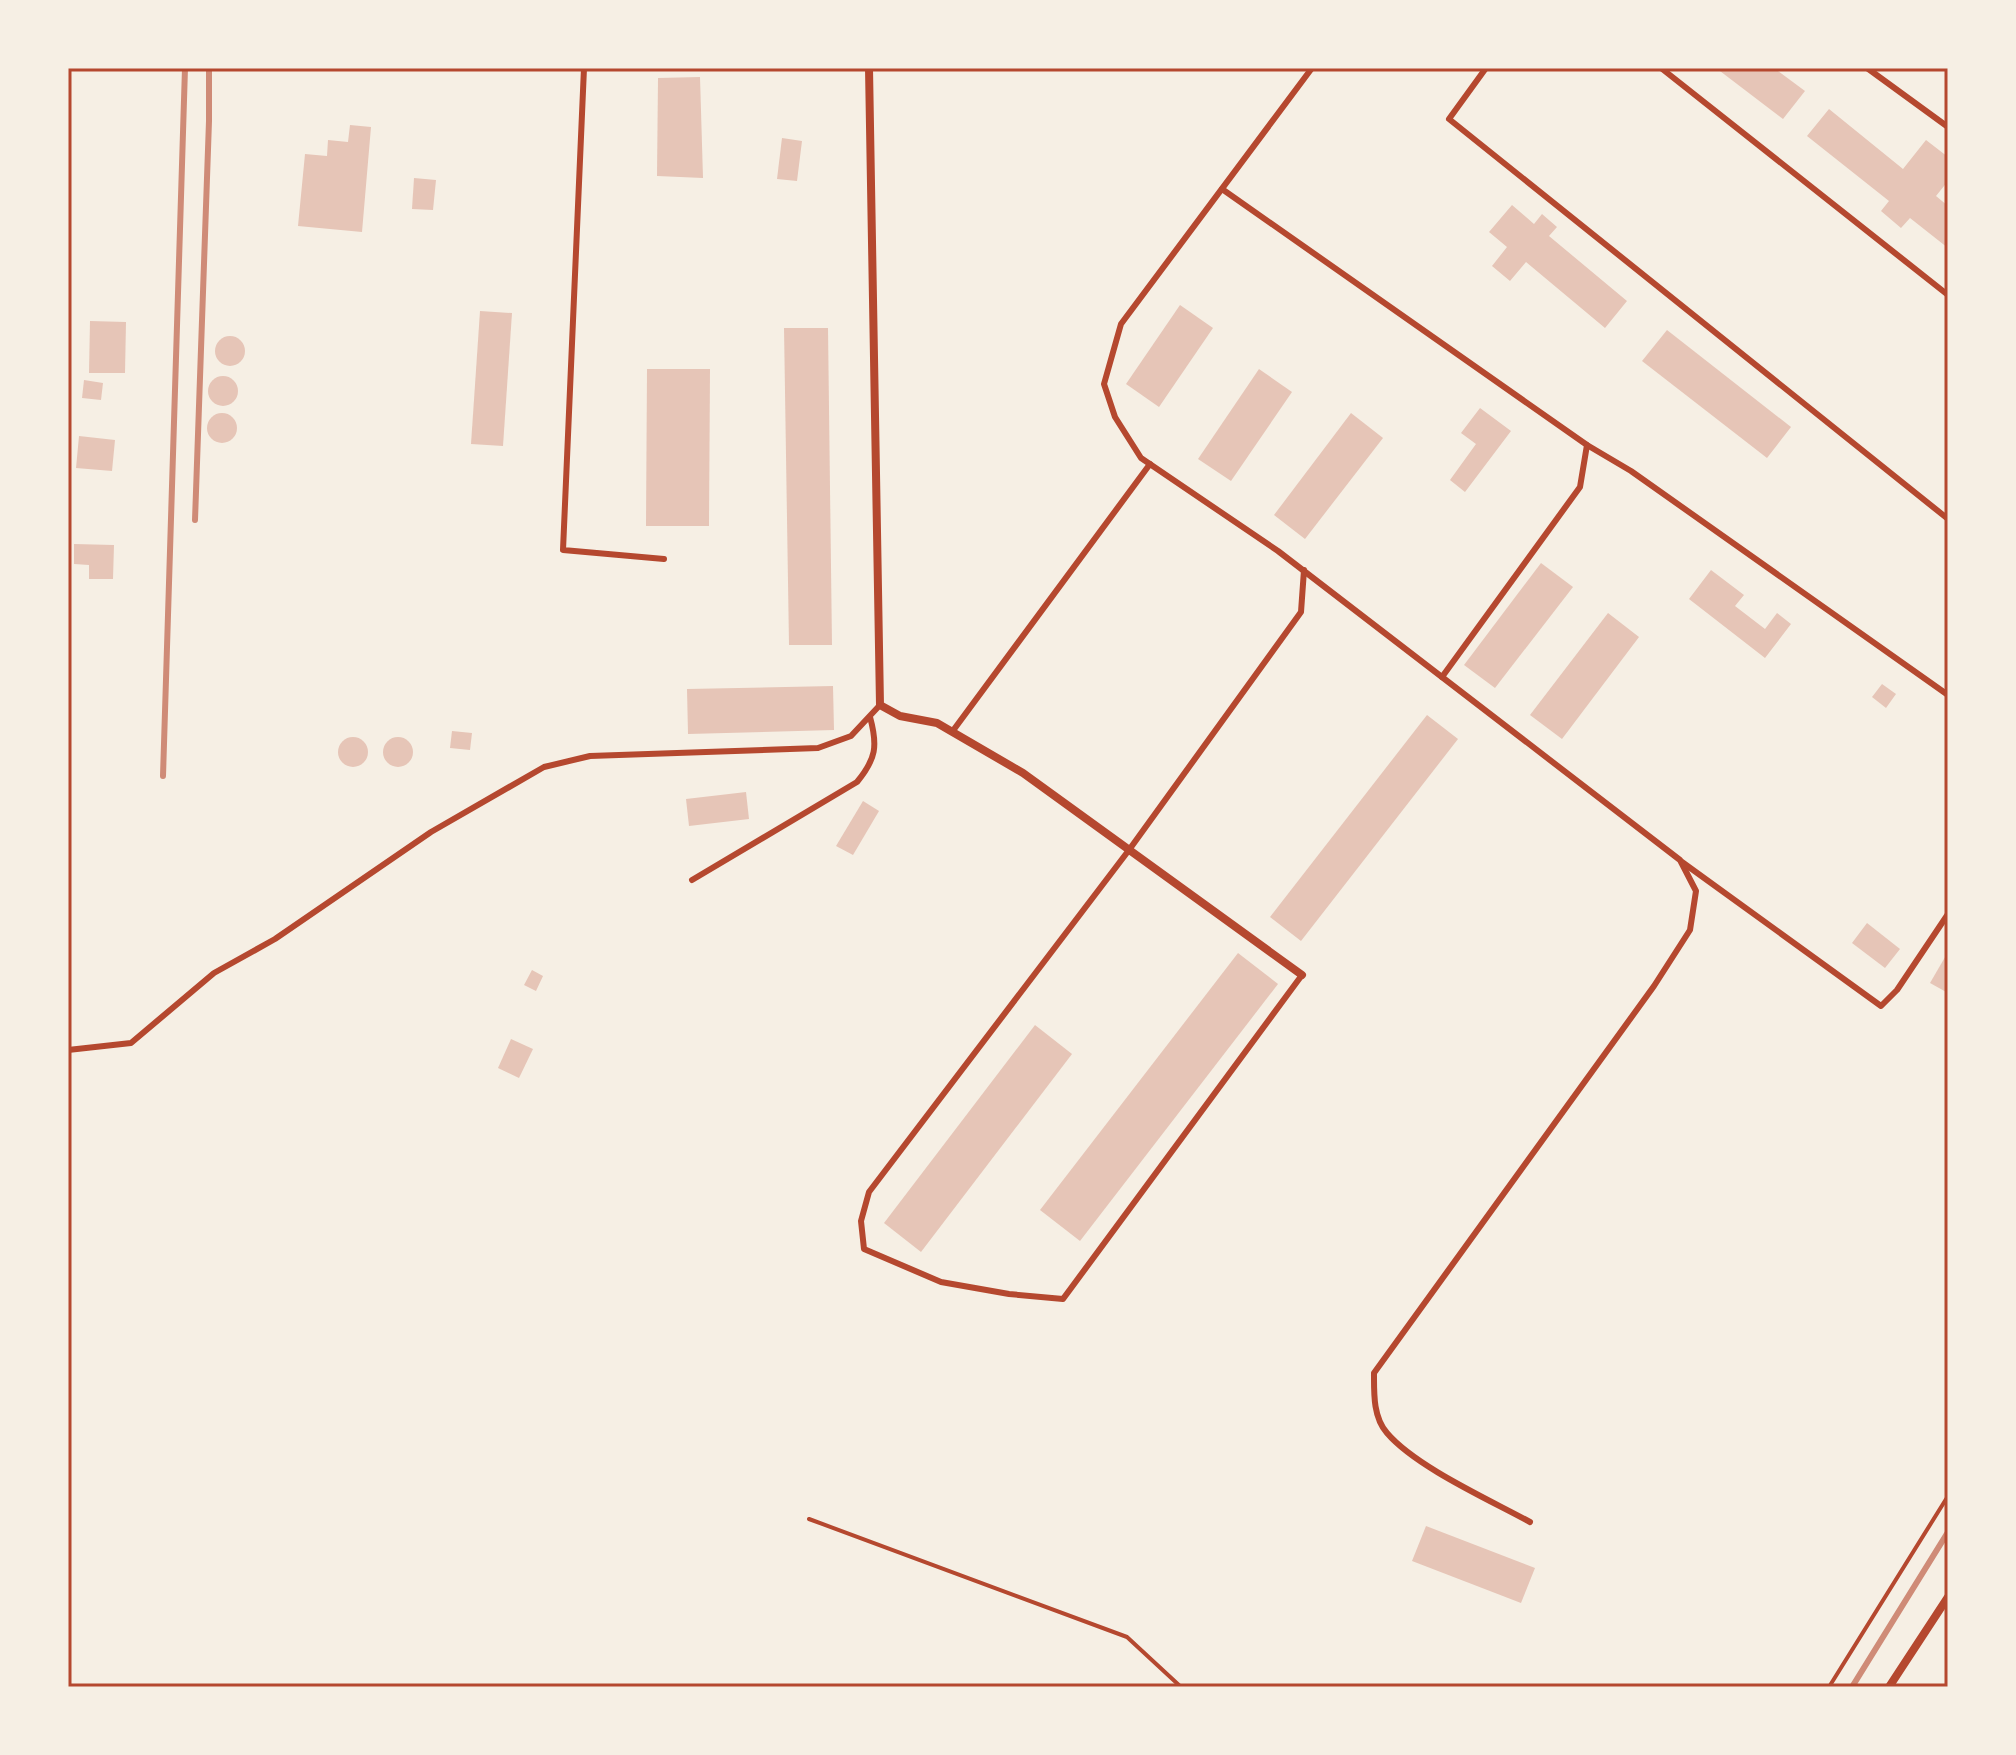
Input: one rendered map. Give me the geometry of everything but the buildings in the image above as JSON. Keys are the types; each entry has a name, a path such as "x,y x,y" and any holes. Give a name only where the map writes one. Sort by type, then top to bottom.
{"street":[{"path":"869,68 880,705 900,716 937,723 1023,773 1302,975"},
{"path":"1889,1687 1948,1597"}],"lane":[{"path":"584,68 563,550 664,559"},
{"path":"1312,68 1121,324 1104,384 1115,417 1141,458 1304,570 1680,860 1881,1006 1897,990 1948,914"},
{"path":"1486,68 1449,119 1948,519"},
{"path":"1661,68 1948,295"},
{"path":"1867,68 1948,127"},
{"path":"1222,189 1587,445 1631,471 1948,695"},
{"path":"1442,677 1580,487 1587,445"},
{"path":"952,732 1150,464"},
{"path":"1302,975 1063,1299 1009,1294 941,1282 864,1249 861,1221 869,1192 1129,850 1301,612 1304,570"},
{"path":"68,1050 131,1043 214,973 275,939 431,832 544,767 590,756 818,748 851,736 880,705"},
{"path":"692,880 857,782 871,764 875,735 870,717"},
{"path":"1530,1522 1435,1470 1385,1432 1374,1403 1374,1373 1654,986 1690,930 1696,891 1680,860"}],"path":[{"path":"1829,1687 1948,1496"},
{"path":"809,1519 1127,1637 1181,1687"}],"railway":[{"path":"163,776 185,68"},
{"path":"195,520 209,68"},
{"path":"1852,1687 1948,1532"}]}
